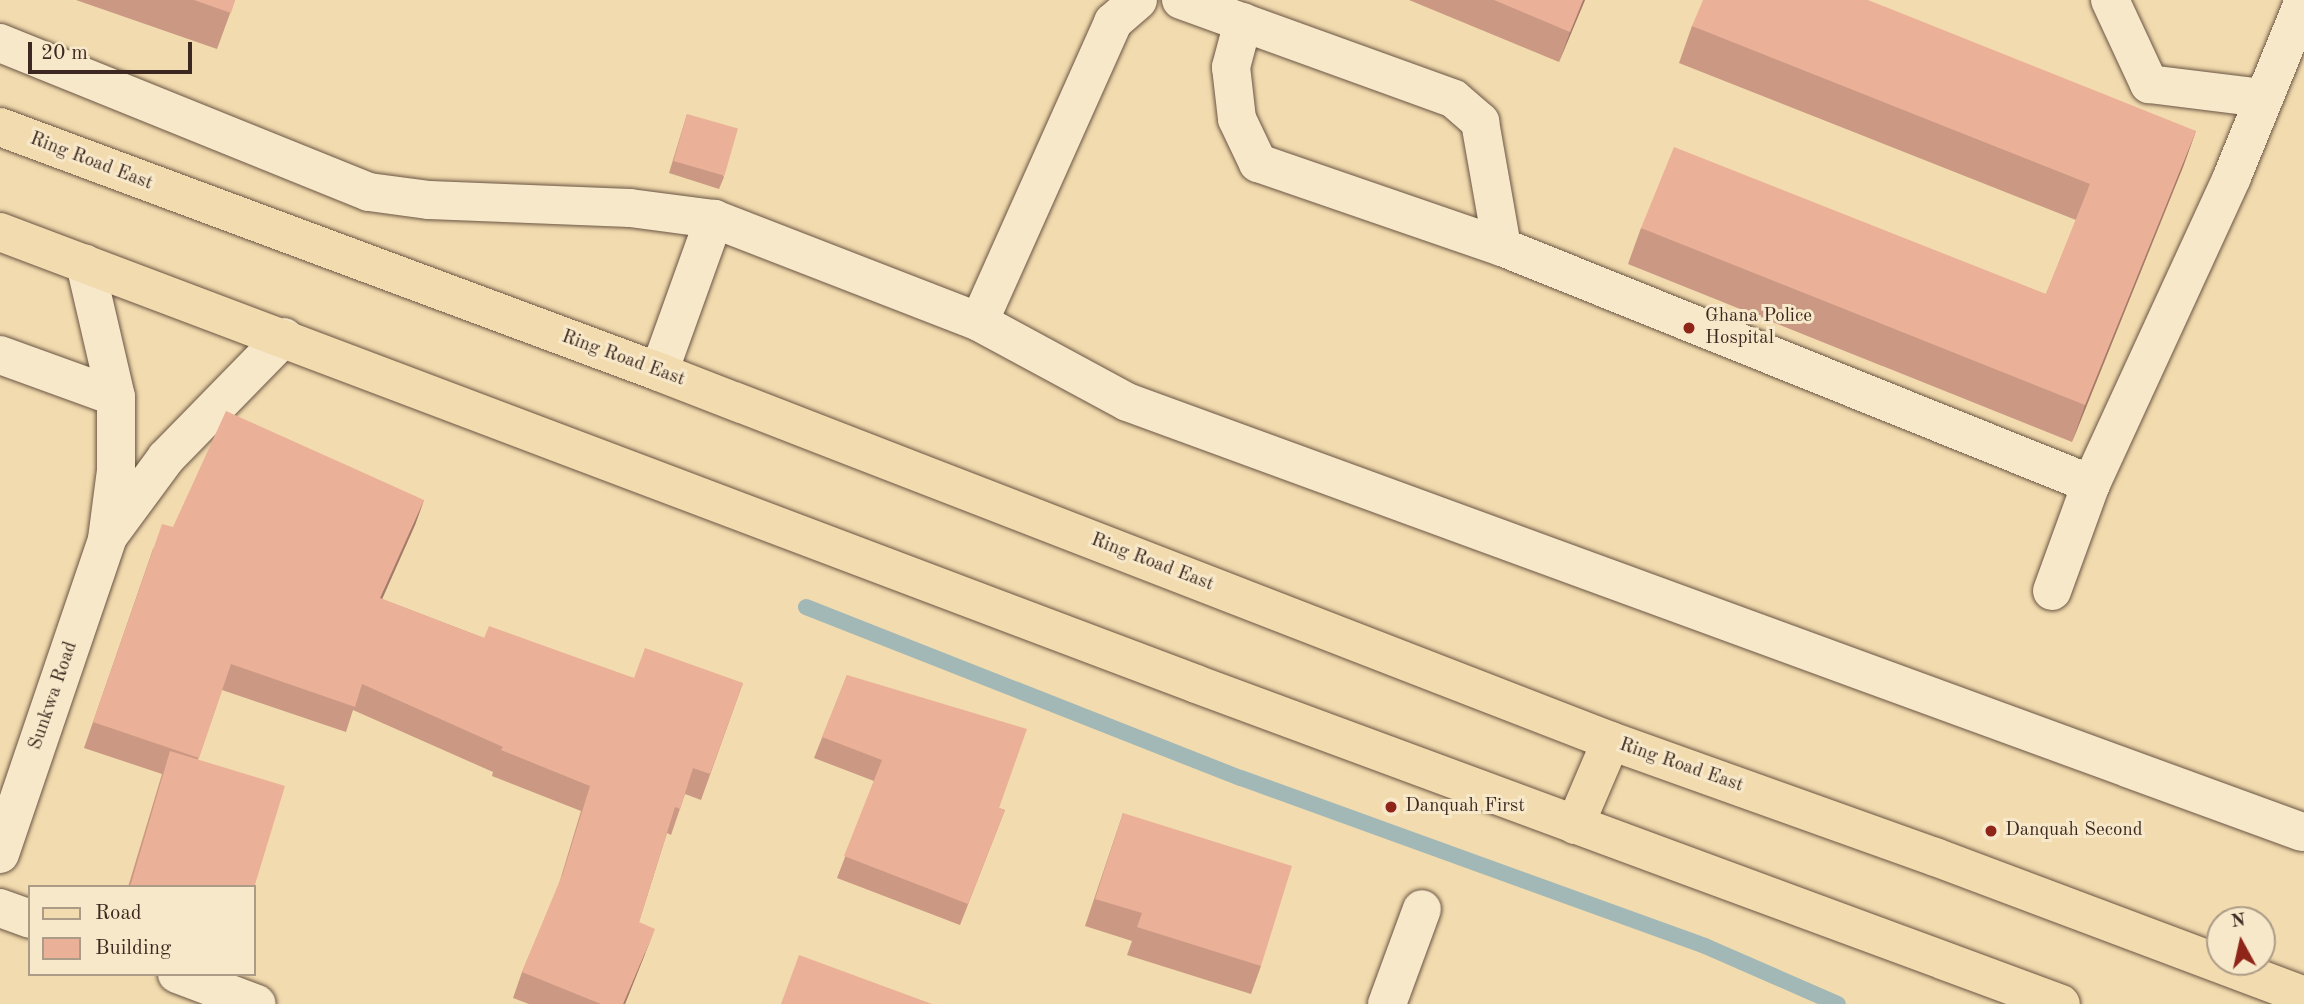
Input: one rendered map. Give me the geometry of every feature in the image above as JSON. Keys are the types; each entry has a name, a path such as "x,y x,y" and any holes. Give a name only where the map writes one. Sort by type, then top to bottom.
{"main road":[{"name":"Ring Road East","path":"0,127 659,372 1611,741 1911,848 2304,996"},
{"path":"0,232 285,337 1575,825 2061,1004"},
{"path":"1575,825 1611,741"}],"street":[{"path":"979,321 1113,22 1138,0"},
{"path":"1181,0 1454,99 1480,122 1502,247"},
{"path":"2110,0 2149,84 2261,98"},
{"path":"2052,591 2091,484 2232,177 2261,98 2304,1"},
{"path":"1243,22 1231,67 1237,119 1258,163 1502,247 2091,484"},
{"path":"0,43 369,192 429,200 630,208 713,219 979,321 1127,402 2302,832"},
{"path":"659,372 713,219"},
{"name":"Sunkwa Road","path":"0,853 107,539 116,471 116,397 85,264"},
{"name":"Sunkwa Road","path":"107,539 166,458 285,337"},
{"path":"0,355 116,397"},
{"path":"0,908 28,918"},
{"path":"1387,1004 1422,909"},
{"path":"182,976 257,1004"}],"building":[{"path":"194,0 235,0 231,13"},
{"path":"1494,0 1583,0 1570,32"},
{"path":"1703,0 1868,0 2196,131 2085,405 1641,228 1674,147 2046,294 2090,184 1692,26"},
{"path":"687,114 738,129 724,176 673,161"},
{"path":"226,411 424,500 380,598 484,638 489,626 634,678 645,648 743,683 710,774 693,768 680,809 675,807 639,922 655,929 623,1004 601,1004 522,972 563,873 590,786 501,750 503,747 362,684 355,707 231,664 199,758 93,722 162,524 173,527"},
{"path":"847,675 1027,729 999,808 1005,810 968,904 844,856 882,760 822,737"},
{"path":"170,751 285,786 255,885 131,885"},
{"path":"1123,813 1292,866 1261,966 1137,927 1142,913 1095,899"},
{"path":"799,955 932,1004 781,1004"}],"waterway":[{"path":"806,607 1241,778 1705,946 1838,1004"}],"place":[{"name":"Ghana Police Hospital","path":"1689,328"},
{"name":"Danquah First","path":"1391,807"},
{"name":"Danquah Second","path":"1991,831"}]}
